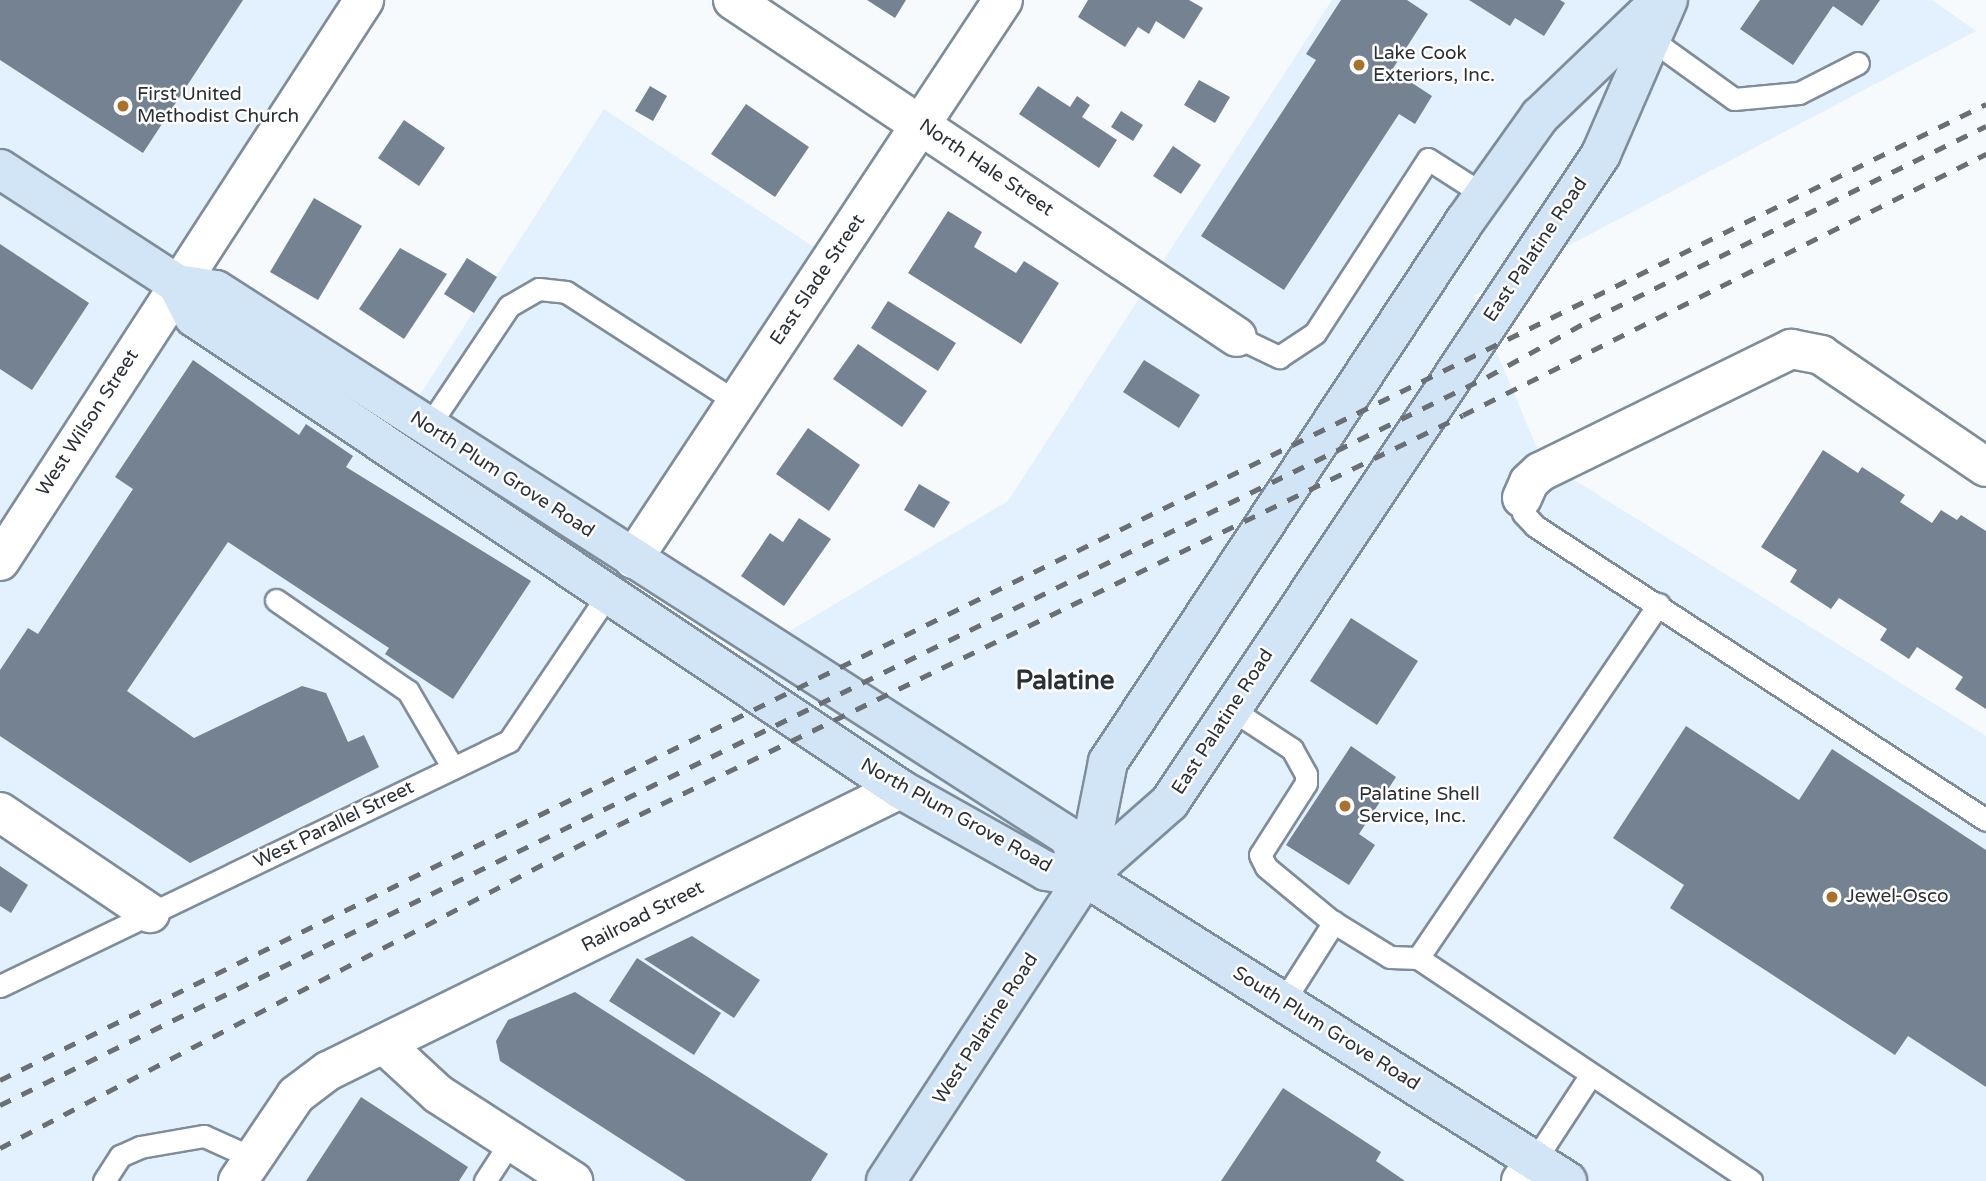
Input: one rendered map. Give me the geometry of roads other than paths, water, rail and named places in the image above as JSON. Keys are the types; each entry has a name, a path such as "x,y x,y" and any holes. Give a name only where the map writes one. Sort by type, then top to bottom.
{"main road":[{"path":"1085,877 1108,762 1484,195 1541,116 1661,0"},
{"name":"East Palatine Road","path":"1085,877 1170,802 1601,154 1668,0"},
{"name":"North Plum Grove Road","path":"0,169 177,284 216,290 1069,837 1085,877"},
{"name":"North Plum Grove Road","path":"177,284 194,317 900,789 1046,871 1085,877"},
{"name":"South Plum Grove Road","path":"1085,877 1283,1002 1528,1171 1567,1181"},
{"name":"West Palatine Road","path":"886,1181 1085,877"}],"street":[{"name":"West Wilson Street","path":"0,561 177,284 364,0"},
{"name":"North Hale Street","path":"733,0 1237,337"},
{"name":"East Slade Street","path":"633,559 1003,0"},
{"path":"1522,498 1529,482 1540,472 1791,349 1821,355 1986,467"},
{"name":"Railroad Street","path":"246,1169 296,1096 328,1072 386,1046 900,789"},
{"path":"0,812 150,913"},
{"path":"386,1046 438,1094 573,1181"}],"lane":[{"path":"1652,40 1734,99 1799,93 1858,63"},
{"path":"1237,337 1279,357 1315,333 1428,159 1484,195"},
{"path":"428,427 509,306 539,289 566,292 737,402"},
{"path":"1522,498 1523,513 1535,526 1659,604 1986,820"},
{"name":"West Parallel Street","path":"0,986 509,741 608,594"},
{"path":"276,600 408,691 453,768"},
{"path":"1418,958 1659,604"},
{"path":"1231,709 1292,749 1303,762 1306,783 1260,855 1266,867 1334,922 1390,957 1418,958 1590,1076 1751,1181"},
{"path":"1283,1002 1334,922"},
{"path":"1528,1171 1590,1076"},
{"path":"104,1181 120,1156 140,1147 204,1136 246,1169"},
{"path":"485,1181 511,1141"}],"railway":[{"path":"0,1080 1986,104"},
{"path":"0,1105 1487,377 1590,320 1986,126"},
{"path":"0,1148 618,825 1463,415 1986,154"}],"place":[{"name":"Lake Cook Exteriors, Inc.","path":"1359,65"},
{"name":"First United Methodist Church","path":"123,106"},
{"name":"Palatine Shell Service, Inc.","path":"1345,806"},
{"name":"Jewel-Osco","path":"1832,897"}],"district":[{"name":"Palatine","path":"1065,681"}]}
